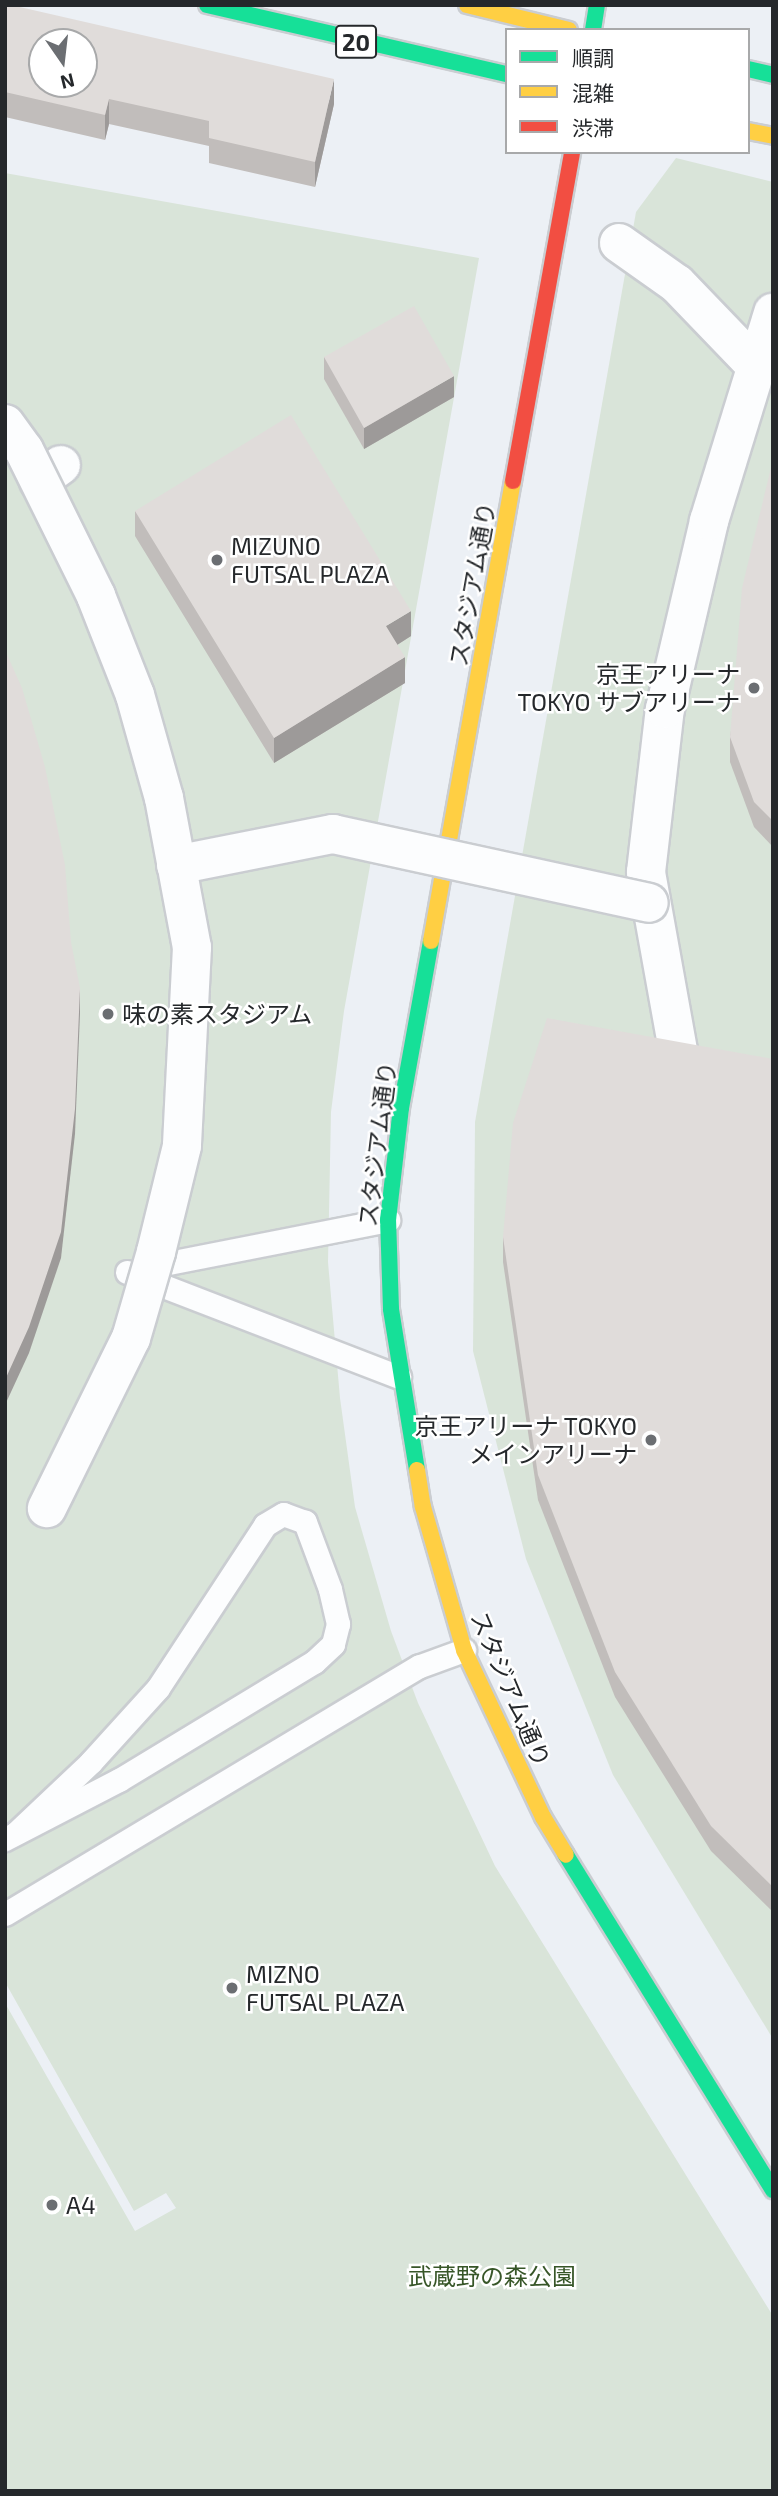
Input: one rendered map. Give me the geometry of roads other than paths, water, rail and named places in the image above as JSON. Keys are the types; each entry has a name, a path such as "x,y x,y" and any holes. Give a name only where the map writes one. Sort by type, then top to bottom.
{"main road":[{"name":"20","path":"207,5 505,74"},
{"path":"467,5 561,28"},
{"path":"593,28 597,5"},
{"path":"750,69 773,75"},
{"path":"750,131 773,136"},
{"name":"スタジアム通り","path":"572,154 401,1108 388,1220 399,1377 423,1507 464,1650 543,1817 773,2190"}],"street":[{"path":"619,243 677,284 755,365"},
{"path":"681,1068 649,903 646,872 665,709 709,521 773,313"},
{"path":"5,424 50,473 135,695 164,798 192,947 182,1146 131,1338 47,1508"},
{"path":"176,865 332,834 649,903"}],"lane":[{"path":"388,1220 127,1272 399,1377"},
{"path":"283,1514 305,1522 330,1589 338,1624 333,1644 314,1662 130,1773 11,1835 91,1762 158,1688 265,1525 283,1514"},
{"path":"5,1914 420,1666 464,1650"}],"place":[{"name":"MIZUNO FUTSAL PLAZA","path":"217,560"},
{"name":"京王アリーナ TOKYO サブアリーナ","path":"754,688"},
{"name":"味の素スタジアム","path":"108,1014"},
{"name":"京王アリーナ TOKYO メインアリーナ","path":"651,1440"},
{"name":"MIZNO FUTSAL PLAZA","path":"232,1988"},
{"name":"A4","path":"52,2205"}],"park label":[{"name":"武蔵野の森公園","path":"492,2276"}]}
